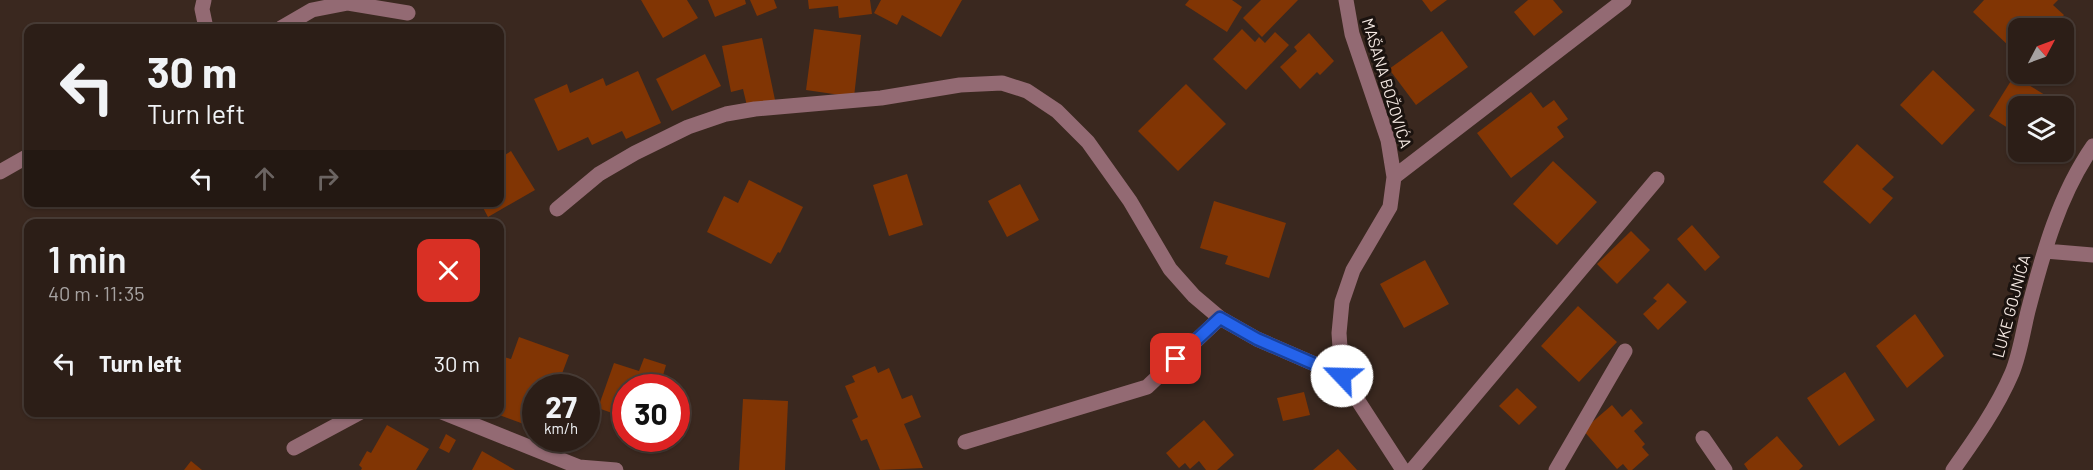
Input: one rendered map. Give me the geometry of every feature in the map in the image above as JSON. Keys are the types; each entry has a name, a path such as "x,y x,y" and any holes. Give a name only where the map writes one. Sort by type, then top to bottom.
{"street":[{"path":"204,0 202,9 205,24"},
{"name":"MAŠANA BOŽOVIĆA","path":"1342,376 1340,333 1342,302 1353,270 1390,207 1394,177 1388,140 1352,34 1346,0"},
{"path":"1394,177 1624,0"},
{"path":"288,24 312,10 348,3 408,13"},
{"path":"557,209 599,174 635,153 688,127 726,114 755,109 882,98 960,85 1002,83 1027,91 1057,111 1088,142 1130,201 1170,269 1194,296 1220,318 1257,339 1342,376 1403,470"},
{"name":"LUKE GOJNIĆA","path":"1953,470 1988,419 2013,371 2056,218 2077,170 2093,146"},
{"path":"0,172 24,158"},
{"path":"1412,470 1658,179"},
{"path":"2045,251 2093,255"},
{"path":"965,442 1147,387 1220,318"},
{"path":"1556,470 1624,351"},
{"path":"294,448 352,417"},
{"path":"454,417 578,468 616,470"},
{"path":"1703,438 1725,470"}],"building":[{"path":"641,0 687,0 698,18 663,38"},
{"path":"708,0 745,0 746,4 715,17"},
{"path":"750,0 774,0 777,8 757,16"},
{"path":"808,0 870,0 872,14 839,18 838,6 809,9"},
{"path":"881,0 962,0 941,37 902,15 897,25 874,13"},
{"path":"1189,0 1232,0 1242,7 1227,32 1185,5"},
{"path":"1261,0 1298,0 1262,37 1243,18"},
{"path":"1422,0 1447,0 1431,12"},
{"path":"1528,0 1553,0 1563,12 1534,36 1514,12"},
{"path":"1984,0 2058,0 2053,5 2064,15 2061,18 2008,18 2008,45 1973,12"},
{"path":"814,29 861,35 854,97 806,90"},
{"path":"1242,29 1255,42 1259,37 1265,43 1275,32 1289,45 1246,90 1213,59"},
{"path":"1442,31 1468,67 1416,105 1389,69"},
{"path":"1309,33 1334,61 1320,75 1317,72 1300,89 1280,67 1297,51 1294,47"},
{"path":"762,38 775,100 747,106 743,89 731,92 722,46"},
{"path":"705,54 721,86 672,111 656,79"},
{"path":"1933,70 1975,110 1942,145 1900,105"},
{"path":"638,71 661,123 626,139 622,131 592,145 588,137 558,151 534,99 567,84 570,93 603,78 606,86"},
{"path":"1186,84 1226,124 1178,171 1138,131"},
{"path":"2009,84 2027,84 2046,96 2008,96 2008,128 1989,116"},
{"path":"1531,92 1543,108 1554,100 1568,119 1557,127 1564,137 1511,178 1477,133"},
{"path":"1857,144 1894,177 1882,189 1893,198 1870,224 1823,182"},
{"path":"511,151 535,190 488,217 483,207 504,207 504,155"},
{"path":"1553,161 1597,202 1557,245 1513,204"},
{"path":"907,174 923,225 889,236 873,185"},
{"path":"749,180 803,207 780,253 778,252 771,264 707,232 724,196 738,203"},
{"path":"1020,184 1039,220 1007,237 988,201"},
{"path":"1214,201 1286,223 1269,278 1225,264 1228,256 1200,248"},
{"path":"1692,225 1720,257 1705,271 1677,239"},
{"path":"1631,231 1650,250 1617,284 1597,264"},
{"path":"1425,260 1449,304 1404,328 1380,284"},
{"path":"1668,283 1687,302 1658,330 1643,314 1657,301 1653,298"},
{"path":"1578,306 1617,342 1579,382 1541,346"},
{"path":"1915,314 1944,356 1907,388 1876,346"},
{"path":"519,337 569,355 562,374 522,374 522,423 504,417 504,357 511,359"},
{"path":"644,358 666,365 663,374 612,374 612,413 600,409 600,402 614,363 639,371"},
{"path":"875,366 878,373 889,368 902,399 912,395 921,417 904,424 923,468 880,470 867,439 861,441 852,420 858,417 845,386 855,382 852,376"},
{"path":"1845,372 1875,420 1839,446 1807,398"},
{"path":"1517,388 1537,407 1519,425 1499,406"},
{"path":"1304,392 1310,415 1283,421 1277,398"},
{"path":"743,399 788,401 785,470 739,470"},
{"path":"1612,405 1622,417 1631,409 1643,423 1634,431 1645,444 1642,447 1649,455 1632,470 1628,470 1623,464 1617,469 1583,430"},
{"path":"1204,420 1234,455 1217,470 1206,470 1199,461 1190,469 1185,463 1179,468 1166,453"},
{"path":"387,425 429,449 416,470 361,470 359,465 367,451 371,453"},
{"path":"446,434 456,440 449,453 439,448"},
{"path":"1777,436 1803,466 1799,470 1748,470 1744,464"},
{"path":"1338,449 1357,470 1313,470"},
{"path":"482,451 515,470 472,470"},
{"path":"191,461 202,470 184,470"}],"route":[{"path":"1176,359 1220,318 1257,339 1342,376"}]}
